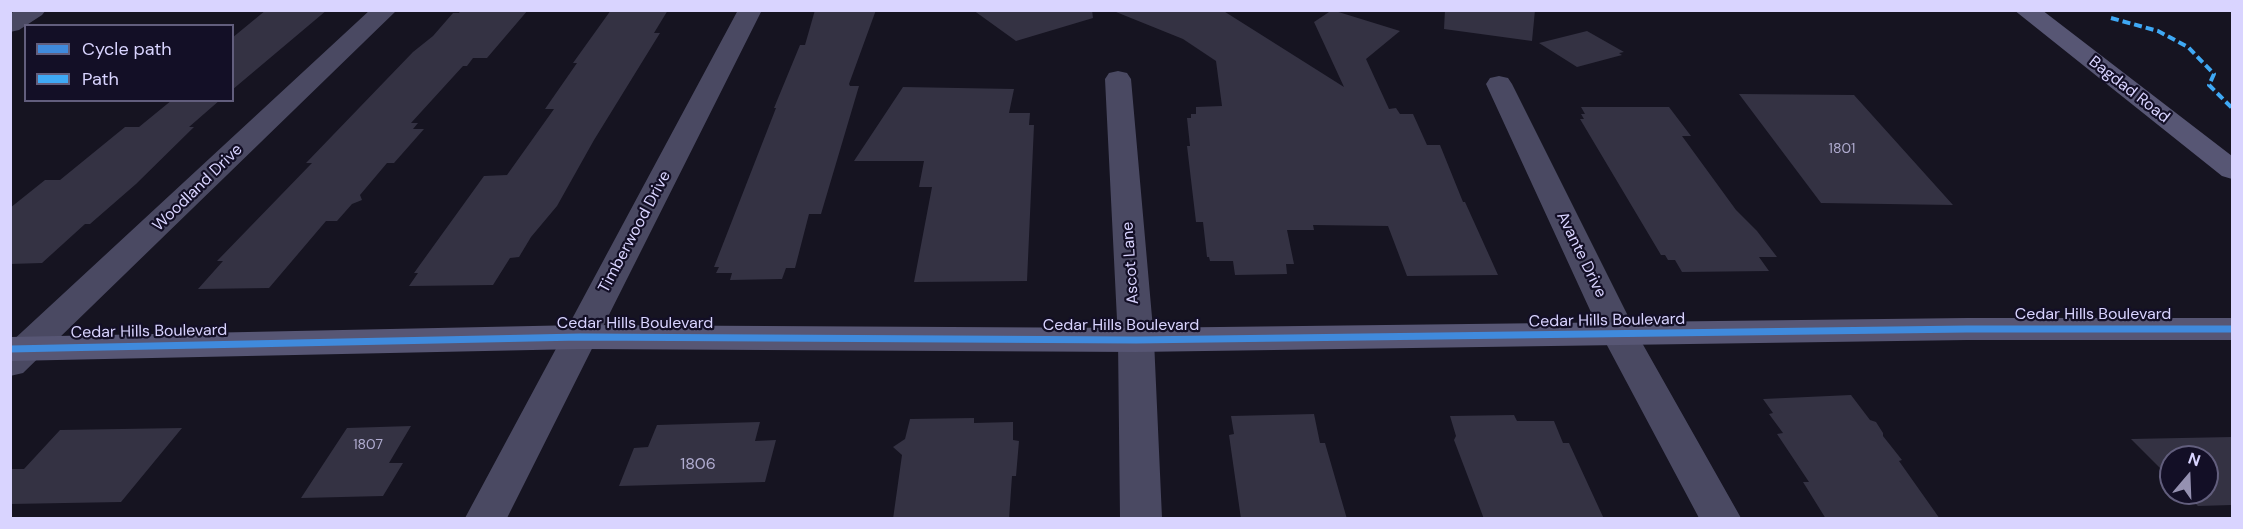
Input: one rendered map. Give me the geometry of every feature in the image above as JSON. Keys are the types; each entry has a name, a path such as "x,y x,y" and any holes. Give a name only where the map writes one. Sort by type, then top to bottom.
{"street":[{"path":"10,25 34,10"},
{"name":"Woodland Drive","path":"17,354 385,10"},
{"name":"Timberwood Drive","path":"486,519 750,10"},
{"name":"Bagdad Road","path":"2026,10 2232,170"},
{"name":"Ascot Lane","path":"1118,79 1136,340 1141,519"},
{"name":"Avante Drive","path":"1499,84 1619,334 1720,519"},
{"name":"Cedar Hills Boulevard","path":"17,354 580,337 1136,340 2232,329"}],"building":[{"path":"266,10 327,10 234,88 234,36"},
{"path":"461,10 528,10 487,58 473,58 467,66 463,66 411,123 418,123 413,129 424,129 394,163 387,163 360,195 362,200 352,204 337,221 326,221 269,288 198,289 223,261 217,261 312,163 306,163 413,52 433,36 453,13 459,13"},
{"path":"611,10 668,10 654,33 660,33 594,140 557,206 531,237 519,257 510,258 493,285 409,286 418,273 414,273 484,176 507,175 554,109 545,109 577,63 573,63"},
{"path":"815,10 876,10 849,84 859,86 821,214 809,214 795,268 786,268 782,279 730,280 732,273 716,273 719,267 714,267 776,108 774,108 800,45 805,45"},
{"path":"973,10 1092,10 1093,18 1016,41"},
{"path":"1116,10 1222,10 1344,87 1314,22 1332,10 1400,31 1366,59 1389,109 1396,108 1400,114 1413,114 1427,145 1440,145 1463,202 1465,202 1498,275 1407,276 1388,226 1313,225 1314,230 1287,230 1294,264 1286,264 1287,274 1235,275 1233,261 1210,261 1207,257 1203,222 1196,222 1187,146 1190,146 1187,118 1191,118 1191,114 1196,114 1196,107 1222,106 1216,61 1183,39 1116,12"},
{"path":"1445,10 1535,10 1532,41 1444,29"},
{"path":"1587,31 1624,52 1619,53 1622,55 1577,67 1539,43"},
{"path":"903,87 1014,89 1009,113 1030,113 1029,125 1034,125 1027,281 914,282 932,187 919,187 924,161 854,161"},
{"path":"1739,94 1854,95 1953,205 1821,203"},
{"path":"170,102 218,102 189,127 194,127 136,184 90,224 85,224 42,263 10,264 10,208 45,180 60,180 125,127 139,127"},
{"path":"1581,107 1669,107 1691,136 1682,136 1736,210 1757,231 1777,257 1759,257 1769,271 1682,272 1675,260 1668,260 1665,255 1661,255 1580,119 1584,119 1581,114 1585,114"},
{"path":"1851,395 1870,420 1876,422 1883,436 1902,460 1899,461 1940,519 1826,519 1803,482 1809,482 1777,434 1783,433 1769,414 1773,413 1763,399"},
{"path":"1314,414 1320,443 1325,443 1347,519 1241,519 1229,435 1234,434 1231,416"},
{"path":"1514,415 1517,421 1554,421 1563,443 1569,443 1604,519 1484,519 1454,440 1456,436 1450,416"},
{"path":"974,418 974,423 1013,422 1013,440 1019,441 1016,476 1012,476 1009,519 893,519 902,455 893,447 905,439 910,419"},
{"path":"760,422 755,441 776,440 765,482 619,486 634,448 648,447 657,425"},
{"path":"411,426 389,463 403,463 383,496 301,498 347,428"},
{"path":"182,428 121,502 10,504 10,469 24,469 60,430"},
{"path":"2232,437 2232,505 2198,506 2197,505 2219,505 2219,445 2159,445 2159,467 2131,439"}],"marked path":[{"path":"2111,18 2158,31 2188,47 2214,74 2209,85 2232,108"}],"cycle path":[{"path":"10,349 580,337 1136,340 1967,329 2232,329"}]}
